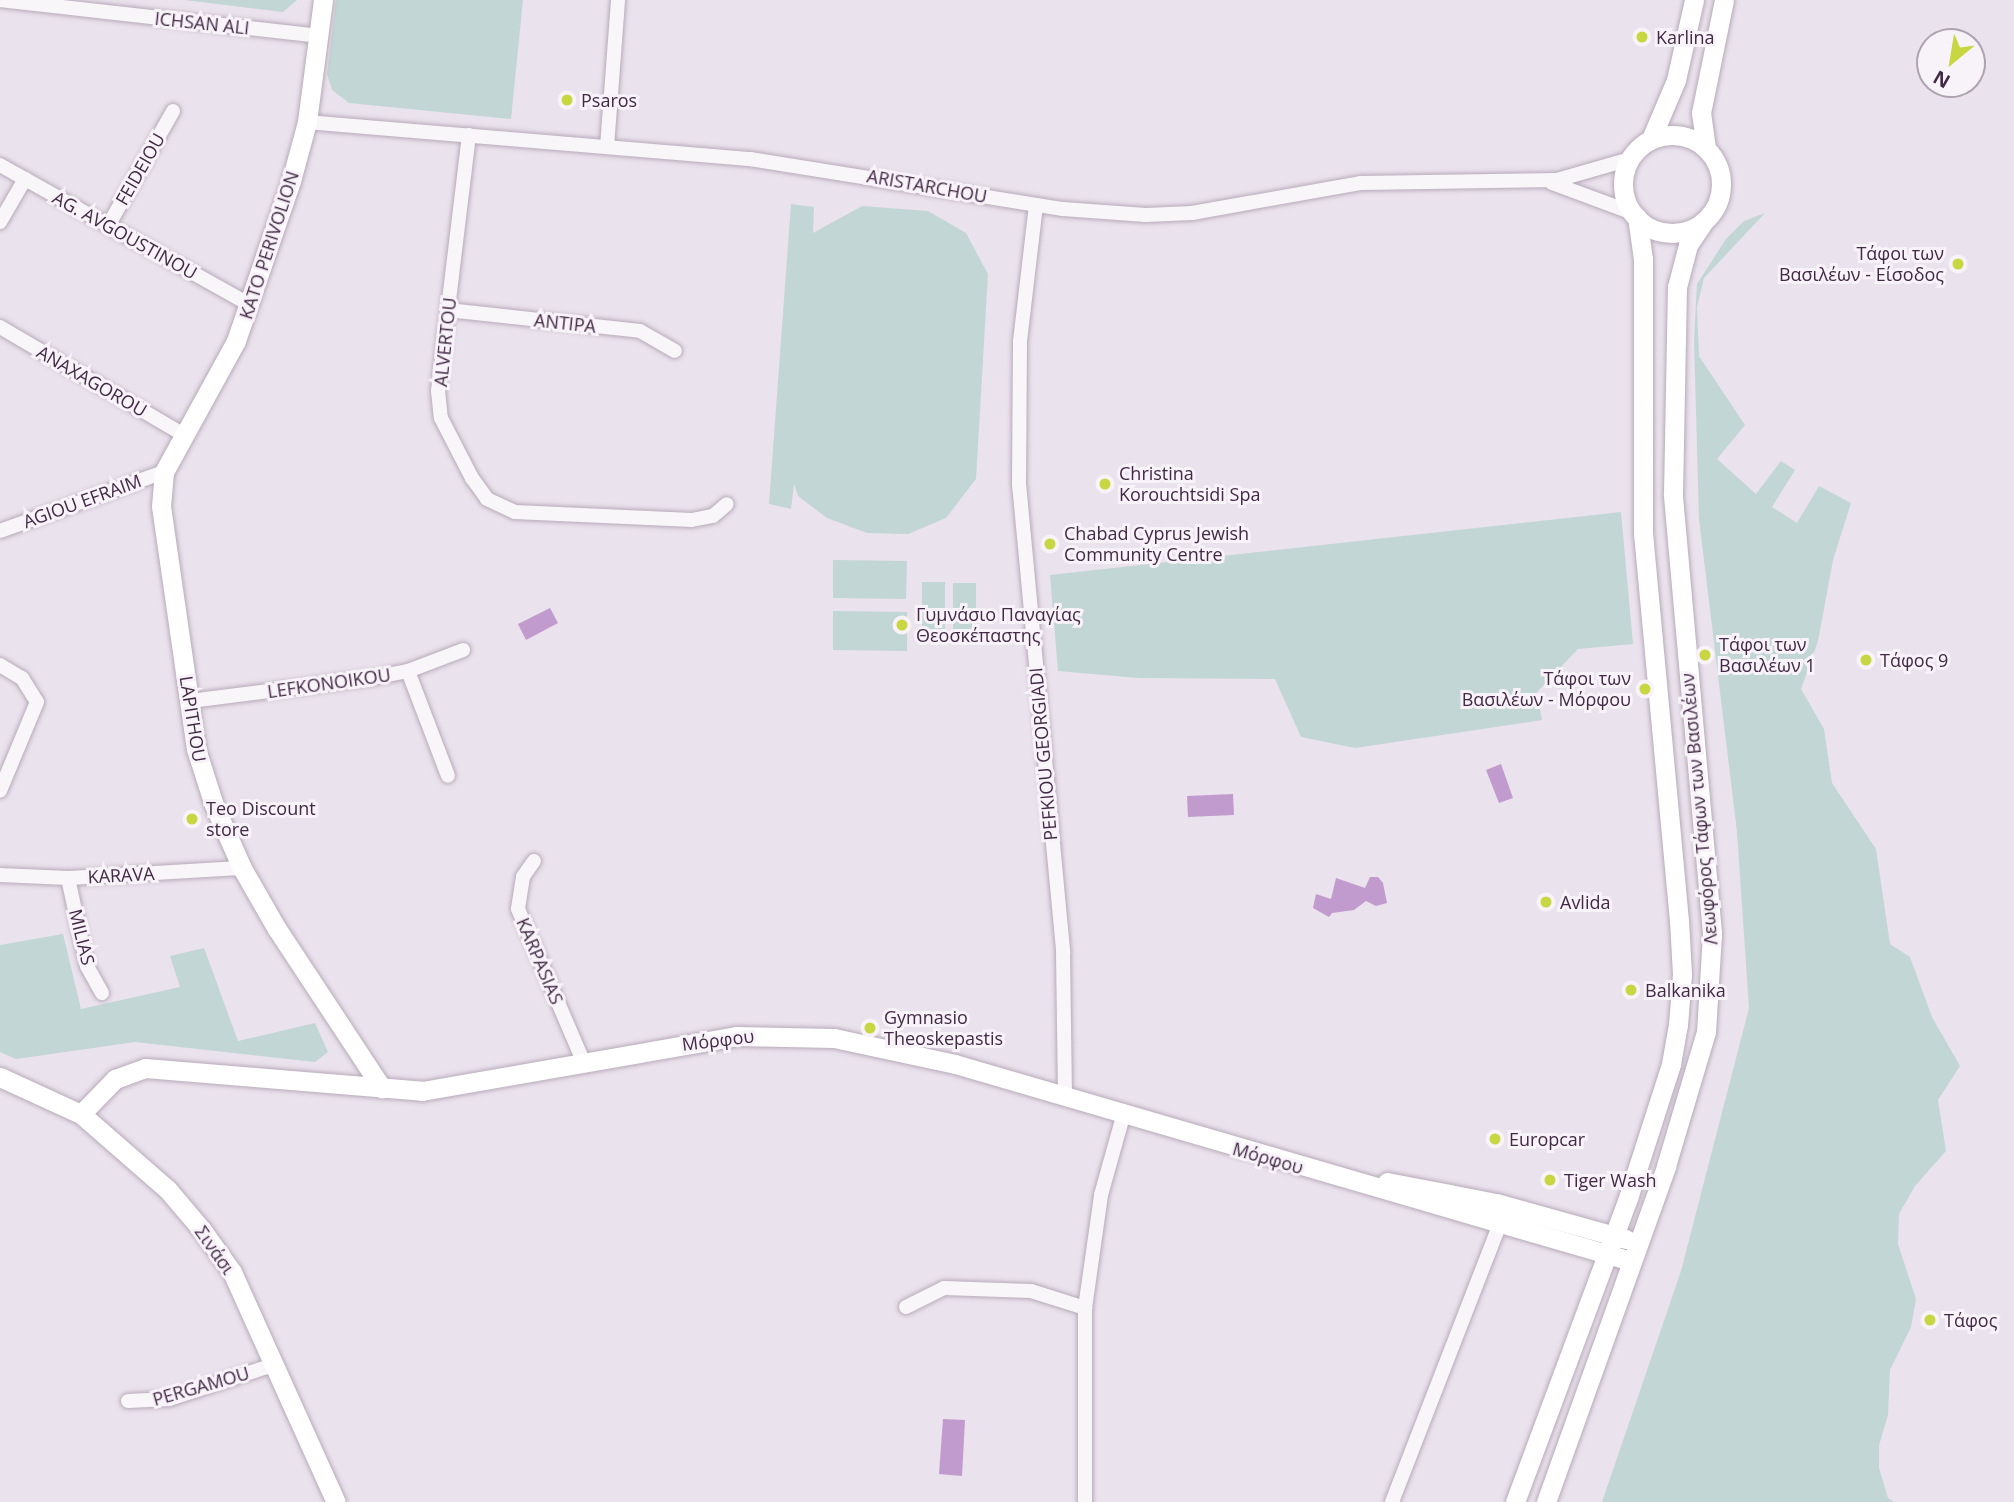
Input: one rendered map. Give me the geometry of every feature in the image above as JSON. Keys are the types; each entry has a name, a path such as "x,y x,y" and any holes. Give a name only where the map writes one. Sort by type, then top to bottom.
{"street":[{"name":"ICHSAN ALI","path":"0,0 320,36"},
{"name":"KATO PERIVOLION","path":"164,472 222,370 250,305 307,122 323,0"},
{"path":"607,147 618,0"},
{"path":"1693,0 1676,80 1651,139 1630,159 1624,192 1635,215 1670,233 1704,221 1719,200 1719,170 1706,148 1701,113 1724,0"},
{"name":"FEIDEIOU","path":"108,226 173,111"},
{"name":"ARISTARCHOU","path":"307,122 817,168 1036,205 1122,214 1192,213 1362,183 1544,181 1573,178 1630,159"},
{"name":"ALVERTOU","path":"468,135 438,391 441,418 487,499 515,512 692,520 713,516 727,504"},
{"path":"1651,139 1677,135 1706,148"},
{"name":"AG. AVGOUSTINOU","path":"0,165 250,305"},
{"path":"0,222 25,179"},
{"name":"ARISTARCHOU","path":"1544,181 1635,215"},
{"name":"PEFKIOU GEORGIADI","path":"1036,205 1020,342 1019,484 1063,953 1068,1055 1065,1095"},
{"name":"Λεωφόρος Τάφων των Βασιλέων","path":"1515,1502 1611,1244 1671,1064 1682,974 1643,534 1643,259 1635,215"},
{"name":"Λεωφόρος Τάφων των Βασιλέων","path":"1546,1502 1696,1073 1711,991 1709,894 1673,494 1677,287 1688,245 1704,221"},
{"name":"ANTIPA","path":"448,310 640,331 675,351"},
{"name":"ANAXAGOROU","path":"0,327 184,435"},
{"name":"AGIOU EFRAIM","path":"0,531 164,472"},
{"name":"LAPITHOU","path":"164,472 162,506 203,775 242,868 382,1088"},
{"name":"LEFKONOIKOU","path":"190,701 408,671 463,650"},
{"path":"0,665 22,678 37,702 0,791"},
{"path":"408,671 449,776"},
{"name":"KARPASIAS","path":"534,861 523,877 519,909 583,1061"},
{"name":"KARAVA","path":"0,874 68,878 242,868"},
{"name":"MILIAS","path":"68,878 87,966 102,993"},
{"name":"Μόρφου","path":"81,1114 115,1079 145,1068 382,1088 453,1088 583,1061 736,1036 787,1034 872,1044 1065,1095 1123,1116 1501,1221 1611,1244"},
{"name":"Σινάσι","path":"0,1076 81,1114 168,1190 202,1230 232,1272 336,1502"},
{"path":"1085,1502 1085,1308 1101,1195 1123,1116"},
{"name":"Μόρφου","path":"1357,1182 1419,1185 1634,1252"},
{"path":"1392,1502 1501,1221"},
{"path":"906,1307 944,1288 1031,1291 1085,1308"},
{"name":"PERGAMOU","path":"128,1401 169,1399 273,1365"}],"shaded area":[{"path":"185,0 297,0 283,12"},
{"path":"336,0 523,0 511,119 349,103 332,90 327,74"},
{"path":"791,204 814,207 813,233 862,206 928,211 966,233 988,274 976,479 946,518 908,534 867,533 827,518 798,496 794,484 791,509 769,504"},
{"path":"1765,213 1704,278 1697,307 1699,356 1745,425 1717,459 1756,494 1781,461 1795,470 1772,507 1797,523 1819,486 1851,503 1833,560 1818,641 1801,689 1824,729 1832,783 1876,849 1890,944 1910,957 1932,1017 1960,1066 1938,1100 1946,1151 1915,1186 1899,1214 1898,1244 1916,1299 1911,1327 1890,1370 1888,1415 1879,1445 1879,1468 1888,1498 1894,1502 1602,1502 1681,1271 1749,1008 1737,832 1699,519 1694,340 1697,284 1726,239 1744,221"},
{"path":"1621,512 1633,644 1578,649 1537,692 1542,720 1355,748 1301,737 1275,679 1138,678 1058,671 1050,575"},
{"path":"833,560 907,561 906,599 833,598"},
{"path":"922,582 945,582 945,629 922,629"},
{"path":"953,583 976,583 976,630 953,630"},
{"path":"550,608 558,623 526,640 518,624"},
{"path":"833,611 907,612 907,651 833,650"},
{"path":"1501,764 1513,798 1499,803 1486,770"},
{"path":"1233,794 1234,815 1188,817 1187,796"},
{"path":"1370,877 1378,877 1383,883 1387,903 1376,906 1366,901 1354,910 1332,913 1329,917 1313,908 1316,894 1331,899 1336,878 1365,888"},
{"path":"63,934 81,1009 180,987 170,956 204,948 238,1041 315,1023 328,1052 315,1062 135,1042 16,1059 0,1052 0,945"},
{"path":"943,1419 965,1420 962,1476 939,1474"}],"place":[{"name":"Karlina","path":"1642,37"},
{"name":"Psaros","path":"567,100"},
{"name":"Tάφοι των Βασιλέων - Είσοδος","path":"1958,264"},
{"name":"Christina Korouchtsidi Spa","path":"1105,484"},
{"name":"Chabad Cyprus Jewish Community Centre","path":"1050,544"},
{"name":"Γυμνάσιο Παναγίας Θεοσκέπαστης","path":"902,625"},
{"name":"Τάφοι των Βασιλέων 1","path":"1705,655"},
{"name":"Τάφος 9","path":"1866,660"},
{"name":"Τάφοι των Βασιλέων - Μόρφου","path":"1645,689"},
{"name":"Teo Discount store","path":"192,819"},
{"name":"Avlida","path":"1546,902"},
{"name":"Balkanika","path":"1631,990"},
{"name":"Gymnasio Theoskepastis","path":"870,1028"},
{"name":"Europcar","path":"1495,1139"},
{"name":"Tiger Wash","path":"1550,1180"},
{"name":"Τάφος","path":"1930,1320"}]}
